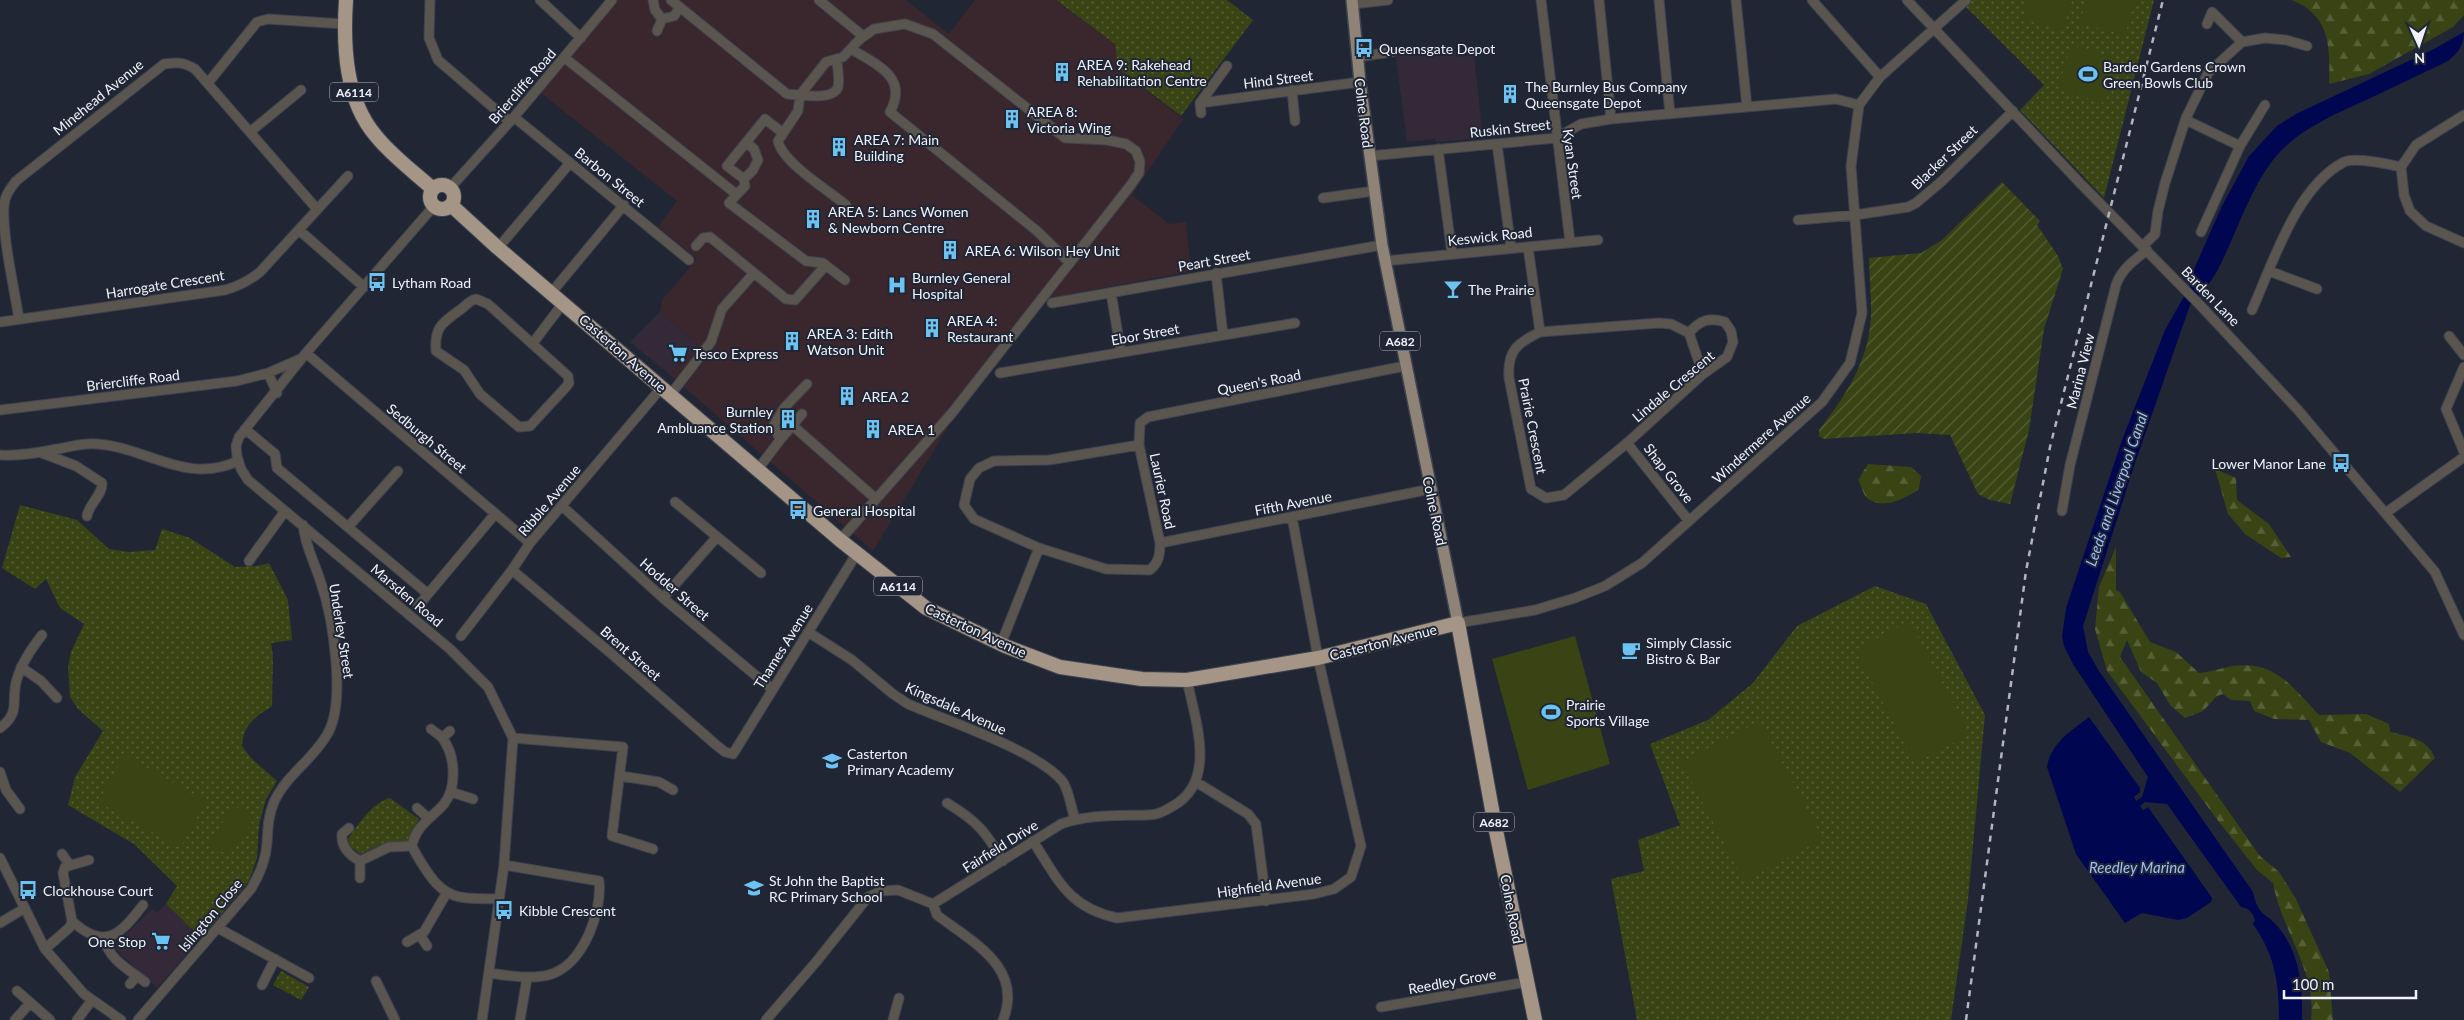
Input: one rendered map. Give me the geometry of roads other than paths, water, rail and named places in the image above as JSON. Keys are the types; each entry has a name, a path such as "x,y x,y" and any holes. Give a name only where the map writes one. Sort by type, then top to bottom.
{"highway":[{"name":"A6114","path":"346,0 344,24 346,59 356,102 376,136 432,189"},
{"path":"441,185 450,188 454,196 451,205 443,209 434,206 430,198 432,189 441,185"},
{"name":"Casterton Avenue","path":"451,205 498,248 564,302 840,540 926,608 1001,644 1060,668 1142,679 1187,680 1318,658 1458,623"},
{"name":"Colne Road","path":"1458,623 1495,826 1535,1020"}],"main road":[{"name":"Colne Road","path":"1352,2 1360,82 1382,245 1458,623"}],"street":[{"name":"Barbon Street","path":"430,0 429,38 438,60 512,120 624,205 689,260"},
{"path":"540,0 581,38"},
{"name":"Briercliffe Road","path":"450,188 512,120 612,0"},
{"path":"653,0 655,10 662,19"},
{"path":"671,0 787,94 817,98 836,91 838,87 837,59"},
{"path":"819,0 863,36"},
{"path":"1352,2 1388,0"},
{"name":"Kyan Street","path":"1541,0 1556,138 1570,242"},
{"path":"1599,0 1611,119"},
{"path":"1659,0 1670,114"},
{"path":"1736,0 1747,107"},
{"path":"1812,0 1880,77"},
{"name":"Barden Lane","path":"1908,0 2080,183 2200,304 2298,410 2387,512 2435,572 2464,635"},
{"path":"1858,105 1880,77 1933,27 1966,0"},
{"path":"662,19 674,16 680,7"},
{"path":"2207,24 2213,8 2242,42 2265,38 2286,40 2306,46"},
{"path":"208,83 257,22 268,19 344,24"},
{"path":"657,31 662,19"},
{"path":"840,540 952,413 1139,173 1140,162 1136,152 1126,144 1107,140 1065,138 933,34 905,24 874,29 863,36 843,57 826,62 800,95 798,111 778,141 780,150 846,204"},
{"name":"Marina View","path":"2062,511 2070,465 2116,284 2120,274 2145,248 2155,234 2160,202 2186,120 2208,72 2242,42"},
{"path":"851,48 892,77 897,87 896,102 890,112 1037,231 1070,263"},
{"path":"1357,57 1392,52"},
{"path":"565,58 736,194"},
{"name":"Minehead Avenue","path":"19,319 2,222 7,192 16,181 155,69 170,63 187,64 208,83 316,208"},
{"path":"1201,113 1200,102 1226,66"},
{"name":"Hind Street","path":"1200,102 1360,82"},
{"path":"250,132 301,90"},
{"path":"1292,90 1295,121"},
{"name":"Ruskin Street","path":"1370,156 1556,138 1581,124 1611,119 1836,99 1858,105"},
{"name":"Windermere Avenue","path":"1458,623 1535,610 1575,598 1605,586 1642,564 1822,402 1850,363 1862,313 1851,166 1858,105"},
{"path":"2201,232 2240,146 2265,105"},
{"name":"Blacker Street","path":"1798,220 1855,215 1908,207 1916,203 1942,181 2013,111"},
{"path":"2464,115 2416,145 2401,167 2404,195 2410,211 2426,226 2464,243"},
{"path":"783,133 765,119 727,166 744,179 745,186 729,203 806,261 826,265 845,280"},
{"path":"2186,120 2240,146"},
{"path":"744,179 753,170 758,160 754,149 747,143"},
{"path":"1497,144 1511,248"},
{"path":"1438,149 1452,254"},
{"path":"2252,310 2293,214 2323,179 2346,161 2384,163 2401,167"},
{"path":"498,248 570,163"},
{"name":"Harrogate Crescent","path":"0,322 225,290 250,281 316,208 348,176"},
{"path":"1322,198 1374,191"},
{"path":"552,292 624,205"},
{"name":"Briercliffe Road","path":"238,461 236,446 245,429 304,356 434,206"},
{"path":"298,230 364,287"},
{"path":"696,246 703,238 710,237 786,299 795,300 826,265"},
{"name":"Keswick Road","path":"1385,261 1598,240"},
{"name":"Peart Street","path":"1052,303 1382,245"},
{"path":"1528,246 1540,332 1660,323 1671,324 1689,332 1703,374"},
{"path":"2269,271 2318,289"},
{"name":"Ribble Avenue","path":"461,636 512,570 530,543 712,342 722,309 754,273"},
{"path":"1216,273 1223,335"},
{"path":"1111,293 1121,352"},
{"path":"476,299 488,304 533,343 568,376 569,383 530,426 524,428 512,422 480,394 464,370 440,356 436,351 435,342 444,320 470,301 476,299"},
{"path":"533,343 564,302"},
{"name":"Lindale Crescent","path":"1546,498 1564,494 1627,443 1703,374 1727,357 1734,342 1731,331 1725,322 1714,318 1696,324 1689,332"},
{"name":"Ebor Street","path":"1000,373 1295,323"},
{"name":"Prairie Crescent","path":"1540,332 1521,342 1513,352 1508,364 1531,489 1546,498"},
{"path":"2449,336 2464,355"},
{"name":"Briercliffe Road","path":"0,410 237,380 268,373 304,356"},
{"name":"Sedburgh Street","path":"304,356 530,543"},
{"name":"Queen's Road","path":"1139,445 1140,423 1148,417 1405,366"},
{"path":"2464,366 2446,409 2464,452"},
{"path":"268,373 276,393"},
{"path":"780,440 774,425 784,408 807,384"},
{"path":"758,469 802,414"},
{"path":"792,425 876,499"},
{"path":"245,429 275,454 277,468 428,594"},
{"name":"Shap Grove","path":"1627,443 1688,521"},
{"path":"0,455 98,444 116,446 163,463 188,467 217,469 238,461"},
{"path":"1139,445 1049,460 994,461 979,468 970,478 964,506 974,519 1039,548 1106,569 1150,570 1156,564 1160,554 1160,543"},
{"name":"Laurier Road","path":"1139,445 1160,543"},
{"path":"40,452 76,466 102,483 102,488 88,508 87,516"},
{"path":"2387,512 2464,457"},
{"name":"Marsden Road","path":"238,461 248,480 450,648 488,687 513,738"},
{"path":"348,527 398,470"},
{"name":"Fifth Avenue","path":"1160,543 1431,489"},
{"path":"675,502 716,538 761,573"},
{"name":"Hodder Street","path":"562,506 663,598 772,689"},
{"path":"249,562 285,511"},
{"path":"418,606 495,514"},
{"name":"Highfield Avenue","path":"1033,841 1054,873 1080,904 1100,914 1117,918 1266,901 1334,889 1351,877 1361,846 1318,658 1292,517"},
{"name":"Underley Street","path":"270,814 280,791 328,734 336,707 336,673 329,621 322,584 305,542 302,526"},
{"path":"663,598 716,538"},
{"path":"1001,644 1039,548"},
{"name":"Thames Avenue","path":"733,754 857,553"},
{"name":"Brent Street","path":"512,570 613,655 714,744 725,752 733,754"},
{"name":"Kingsdale Avenue","path":"808,632 852,660 908,704 1022,752 1047,767 1064,783 1075,819"},
{"path":"0,728 9,720 16,708 14,692 26,655 38,646 42,635"},
{"path":"21,667 41,681 57,698"},
{"path":"1187,680 1200,745 1196,782 1248,814 1256,824 1266,901"},
{"path":"412,846 418,831 428,818 444,804 451,792 452,761 442,738 431,729"},
{"path":"442,738 450,731"},
{"path":"482,1020 504,865 513,738 623,747 621,776 612,836 653,849"},
{"path":"0,772 6,790 20,809"},
{"path":"621,776 659,782 673,790"},
{"name":"Fairfield Drive","path":"933,904 1061,824 1075,819 1159,814 1177,804 1196,782"},
{"path":"451,792 473,799"},
{"path":"947,803 971,818 987,835 1003,861"},
{"path":"417,808 428,818"},
{"name":"Islington Close","path":"138,1020 251,889 263,868 270,814"},
{"path":"348,828 342,834 342,841 346,850 360,860"},
{"path":"412,846 434,883 446,894 462,898 499,899"},
{"path":"360,860 389,847 412,846"},
{"path":"62,854 69,864"},
{"path":"0,858 45,949 84,994 121,1020"},
{"path":"45,949 70,927 72,921 62,873 69,864 89,860"},
{"path":"360,860 360,878"},
{"path":"489,973 527,978 551,974 568,965 580,953 592,927 600,890 599,881 504,865"},
{"path":"766,1020 868,897 882,890 898,890 933,904 937,915 995,960 1005,976 1008,999 1003,1020"},
{"path":"407,942 420,935 429,926 446,894"},
{"path":"72,921 89,934 98,938 105,938 121,931 143,905"},
{"path":"0,923 25,908"},
{"path":"218,928 309,978"},
{"path":"420,935 427,946"},
{"path":"105,938 105,944 110,954 145,982"},
{"path":"262,985 275,959"},
{"path":"130,984 137,976"},
{"path":"520,1020 527,978"},
{"path":"376,981 395,1020"},
{"name":"Reedley Grove","path":"1381,1007 1527,982"},
{"path":"17,991 50,1020"},
{"path":"893,1020 899,998"},
{"path":"77,1020 92,1000"},
{"path":"15,1020 30,1003"}],"water":[{"path":"2464,32 2460,48 2448,61 2308,129 2283,148 2264,173 2216,273 2190,305 2134,466 2083,626 2088,652 2099,671 2253,892 2257,906 2279,928 2292,949 2301,984 2302,1020 2279,1020 2277,981 2274,969 2266,947 2253,924 2255,920 2252,913 2248,909 2241,907 2167,804 2145,802 2140,806 2143,810 2148,807 2212,898 2211,902 2187,918 2178,920 2142,913 2125,923 2076,854 2047,767 2057,744 2089,717 2140,788 2140,792 2134,797 2136,801 2142,797 2148,777 2073,664 2064,646 2062,637 2066,608 2122,440 2165,330 2191,284 2191,276 2222,206 2249,156 2277,126 2296,114 2434,49"}],"railway":[{"path":"1966,1020 2026,571 2050,447 2163,0"}],"place":[{"name":"Queensgate Depot","path":"1364,48"},
{"name":"AREA 9: Rakehead Rehabilitation Centre","path":"1062,72"},
{"name":"Barden Gardens Crown Green Bowls Club","path":"2088,74"},
{"name":"The Burnley Bus Company Queensgate Depot","path":"1510,94"},
{"name":"AREA 8: Victoria Wing","path":"1012,119"},
{"name":"AREA 7: Main Building","path":"839,147"},
{"name":"AREA 5: Lancs Women & Newborn Centre","path":"813,219"},
{"name":"AREA 6: Wilson Hey Unit","path":"950,250"},
{"name":"Lytham Road","path":"377,282"},
{"name":"Burnley General Hospital","path":"897,285"},
{"name":"The Prairie","path":"1453,289"},
{"name":"AREA 4: Restaurant","path":"932,328"},
{"name":"AREA 3: Edith Watson Unit","path":"792,341"},
{"name":"Tesco Express","path":"678,353"},
{"name":"AREA 2","path":"847,396"},
{"name":"Burnley Ambluance Station","path":"788,419"},
{"name":"AREA 1","path":"873,429"},
{"name":"Lower Manor Lane","path":"2341,463"},
{"name":"General Hospital","path":"798,510"},
{"name":"Simply Classic Bistro & Bar","path":"1631,650"},
{"name":"Prairie Sports Village","path":"1551,712"},
{"name":"Casterton Primary Academy","path":"832,761"},
{"name":"St John the Baptist RC Primary School","path":"754,888"},
{"name":"Clockhouse Court","path":"28,890"},
{"name":"Kibble Crescent","path":"504,910"},
{"name":"One Stop","path":"161,941"}],"water label":[{"name":"Leeds and Liverpool Canal","path":"2116,489"},
{"name":"Reedley Marina","path":"2137,867"}]}
